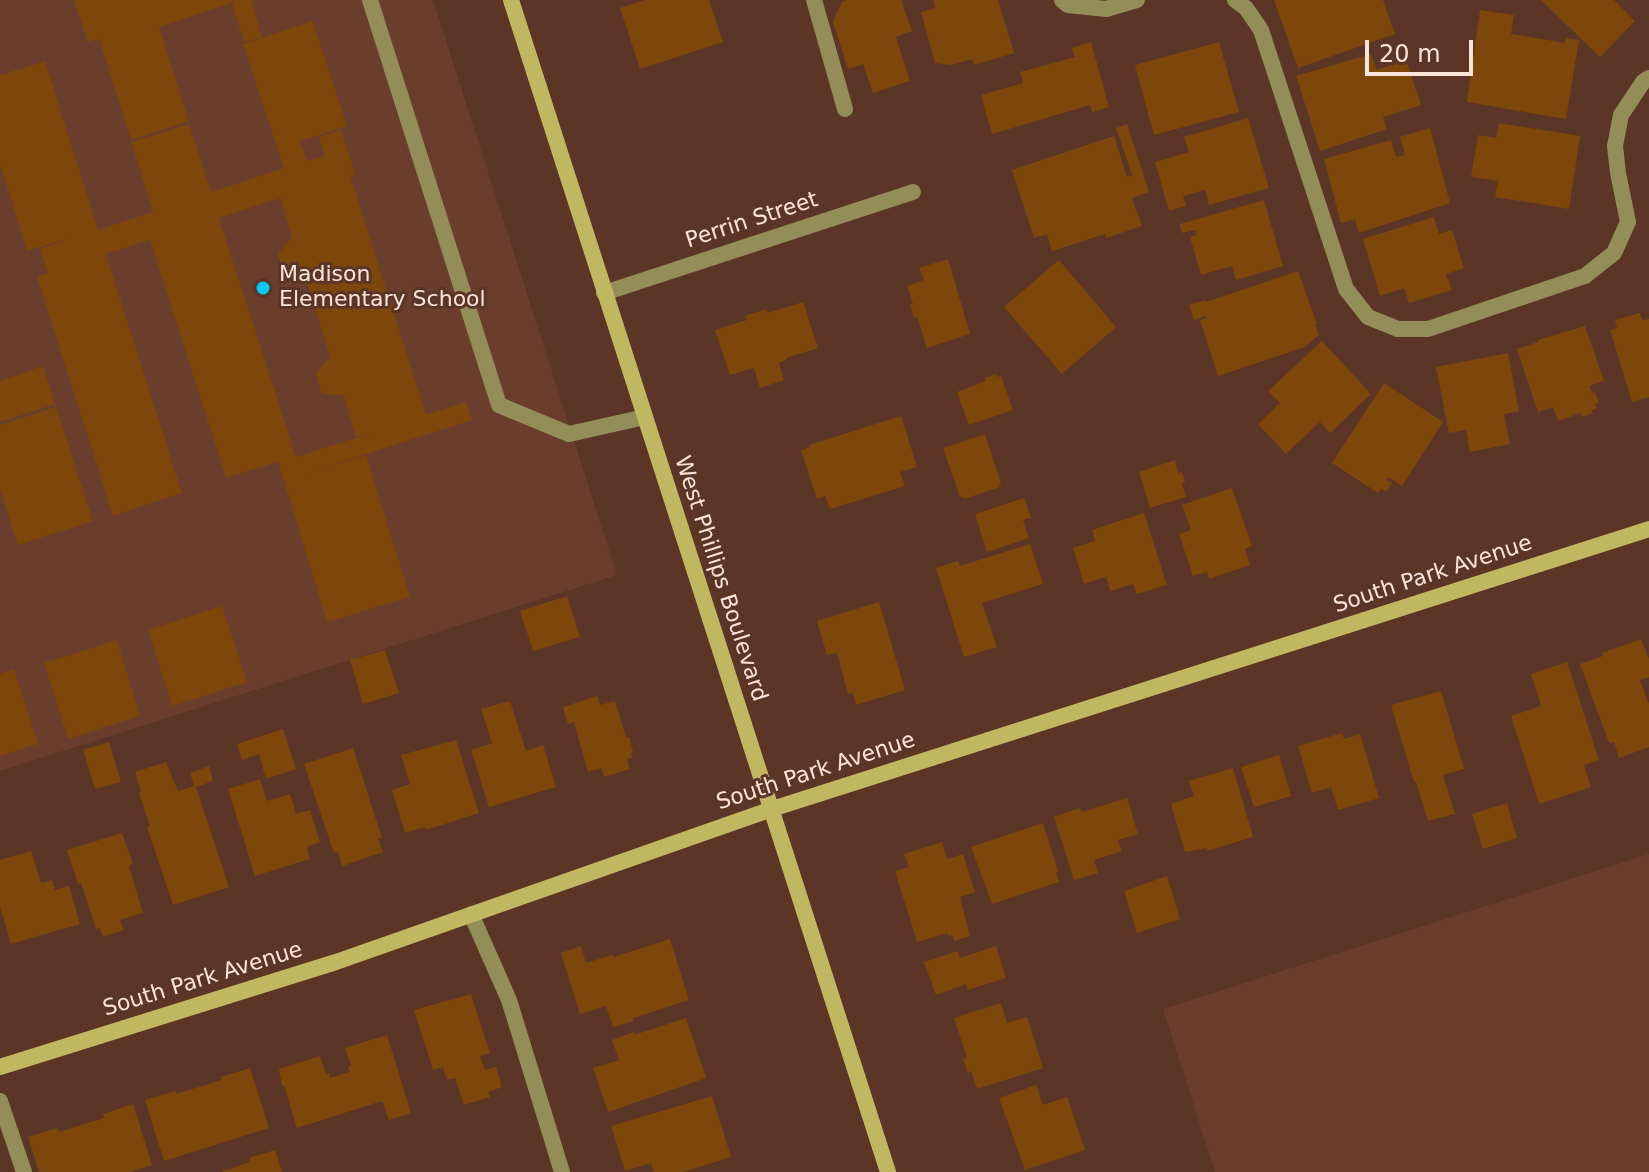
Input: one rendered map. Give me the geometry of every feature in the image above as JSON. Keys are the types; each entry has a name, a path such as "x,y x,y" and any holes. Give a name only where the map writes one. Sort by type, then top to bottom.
{"street":[{"path":"370,0 499,405 569,434 645,417"},
{"name":"West Phillips Boulevard","path":"511,0 888,1172"},
{"path":"814,0 845,109"},
{"path":"1062,0 1068,5 1106,9 1137,0"},
{"path":"1235,0 1246,8 1261,30 1346,289 1368,317 1398,329 1428,329 1585,276 1614,253 1628,222 1615,146 1621,115 1649,78"},
{"name":"Perrin Street","path":"604,293 913,192"},
{"name":"South Park Avenue","path":"0,1067 336,962 772,809 1649,529"},
{"path":"471,914 509,1000 562,1172"},
{"path":"0,1101 24,1172"}],"shaded area":[{"name":"Madison Elementary School","path":"0,0 433,0 617,575 0,771"},
{"path":"1649,854 1649,1172 1215,1172 1163,1009"}],"building":[{"path":"74,0 251,0 262,37 244,42 232,5 234,2 159,27 189,121 131,140 99,39 88,42"},
{"path":"645,0 709,0 723,42 640,69 620,8"},
{"path":"901,0 912,31 896,37 910,81 873,93 863,64 848,69 833,22 842,2"},
{"path":"933,0 998,0 1014,53 974,65 972,59 951,65 935,63 921,12 935,8"},
{"path":"1274,0 1383,0 1395,34 1298,68"},
{"path":"1541,0 1614,0 1635,21 1600,57"},
{"path":"1480,10 1514,15 1511,34 1565,43 1566,38 1579,40 1566,119 1467,102"},
{"path":"313,21 347,126 300,141 307,161 325,156 319,137 341,130 355,173 350,175 426,415 466,402 472,420 304,474 366,455 410,597 327,622 278,462 226,478 150,240 106,254 182,493 113,516 37,277 48,273 40,249 70,238 27,251 0,164 0,75 45,61 98,230 153,212 131,142 189,124 211,192 284,168 243,44","holes":["280,198 292,237 278,254 284,273 305,276 330,357 316,373 322,394 343,395 356,437 378,431 296,457 219,218"]},
{"path":"1091,42 1109,107 1092,112 1090,105 992,134 981,95 1023,83 1020,72 1075,57 1072,48"},
{"path":"1219,42 1239,112 1154,135 1135,65"},
{"path":"1371,54 1377,70 1406,60 1421,105 1383,117 1387,129 1320,151 1296,76"},
{"path":"1248,118 1269,188 1209,205 1205,190 1183,196 1186,206 1169,211 1155,162 1189,152 1184,137"},
{"path":"1499,123 1580,136 1569,209 1495,197 1498,181 1471,177 1478,135 1496,138"},
{"path":"1127,124 1149,192 1132,198 1142,226 1052,251 1047,234 1034,238 1012,170 1114,136 1127,177 1132,175 1116,128"},
{"path":"1430,128 1450,203 1359,233 1355,219 1341,223 1324,159 1391,140 1396,157 1405,155 1400,137"},
{"path":"1264,200 1283,266 1236,280 1232,266 1201,275 1190,237 1197,235 1195,230 1182,233 1180,224"},
{"path":"1434,217 1439,234 1452,230 1464,268 1446,274 1452,290 1409,303 1404,288 1380,296 1363,239"},
{"path":"948,259 970,334 927,348 917,316 914,318 907,286 924,280 919,268"},
{"path":"1059,260 1116,327 1062,374 1004,307"},
{"path":"1298,271 1319,335 1305,347 1218,376 1200,320 1207,318 1194,320 1189,305"},
{"path":"803,302 818,348 786,358 779,363 784,380 760,388 754,368 730,375 715,330 747,320 745,316 766,309 767,313"},
{"path":"1640,313 1642,320 1649,319 1649,397 1632,402 1610,330 1617,328 1615,320"},
{"path":"1585,326 1604,381 1589,386 1599,403 1595,404 1597,408 1591,410 1593,413 1582,417 1581,413 1558,421 1553,407 1538,412 1517,349"},
{"path":"1322,341 1371,394 1330,433 1320,422 1286,454 1258,424 1280,403 1268,391"},
{"path":"1508,353 1519,411 1504,414 1510,444 1470,452 1466,430 1449,433 1436,367"},
{"path":"43,366 55,404 0,422 0,381"},
{"path":"996,374 997,377 1001,376 1013,410 969,425 957,392"},
{"path":"1384,383 1443,422 1402,486 1388,477 1387,480 1392,483 1386,492 1381,489 1378,493 1332,463"},
{"path":"56,407 93,521 18,545 0,489 0,425"},
{"path":"901,416 917,467 900,472 905,486 830,509 825,496 817,499 801,450"},
{"path":"985,434 1001,484 1000,487 964,499 960,497 943,448"},
{"path":"1175,460 1178,473 1182,472 1185,482 1182,484 1186,497 1150,508 1139,472"},
{"path":"1232,488 1252,546 1245,549 1250,565 1209,579 1207,572 1193,576 1179,534 1191,530 1182,505"},
{"path":"1024,498 1031,518 1023,520 1029,538 987,552 975,514"},
{"path":"1144,513 1167,585 1137,594 1133,584 1110,591 1106,577 1084,584 1073,548 1095,541 1092,530"},
{"path":"1030,544 1043,584 982,603 997,647 964,657 936,568 958,561 960,566"},
{"path":"567,596 580,637 533,651 520,611"},
{"path":"879,602 905,690 856,705 853,693 848,694 837,653 827,655 817,621"},
{"path":"222,606 247,682 172,706 148,630"},
{"path":"1641,639 1649,659 1649,677 1640,680 1649,704 1649,747 1619,758 1614,742 1609,743 1580,664"},
{"path":"117,640 140,716 68,739 44,663"},
{"path":"385,650 399,693 363,704 350,660"},
{"path":"1567,662 1599,760 1584,765 1591,787 1539,804 1511,716 1541,706 1531,674"},
{"path":"14,669 38,744 0,756 0,674"},
{"path":"1441,691 1464,769 1443,775 1455,814 1428,821 1391,705"},
{"path":"597,696 600,705 615,701 633,752 632,758 627,759 630,769 604,777 602,768 588,772 574,722 568,724 563,707"},
{"path":"510,701 526,751 543,745 556,787 489,807 471,750 492,743 481,709"},
{"path":"283,729 296,769 266,779 259,754 242,760 237,744"},
{"path":"1342,733 1344,739 1360,734 1379,798 1338,810 1331,787 1312,793 1298,746"},
{"path":"456,740 479,813 426,830 425,827 405,833 392,790 410,784 401,755"},
{"path":"109,742 121,782 95,789 83,750"},
{"path":"353,748 382,838 378,839 383,852 342,866 338,852 334,853 304,764"},
{"path":"1279,755 1291,796 1254,807 1241,767"},
{"path":"166,762 178,791 194,786 190,773 209,766 213,781 196,787 229,887 173,905 147,827 150,826 135,772"},
{"path":"1233,768 1253,837 1207,851 1207,848 1185,852 1171,804 1194,796 1189,781"},
{"path":"260,779 267,801 290,794 296,814 310,810 320,842 307,847 310,859 255,876 228,789"},
{"path":"1127,798 1138,834 1118,840 1122,851 1094,860 1098,873 1074,880 1054,817"},
{"path":"1507,803 1517,838 1483,849 1472,814"},
{"path":"1043,823 1059,882 992,904 971,847"},
{"path":"122,833 133,864 129,866 143,913 120,920 124,930 103,937 100,928 96,929 67,850"},
{"path":"942,842 947,859 963,854 975,892 960,897 970,936 954,941 952,935 948,936 947,933 917,942 895,871 909,867 904,854"},
{"path":"31,851 41,883 52,880 55,890 69,886 80,924 11,944 0,907 0,860"},
{"path":"1167,876 1180,919 1137,933 1124,891"},
{"path":"670,939 689,1000 613,1027 606,1006 580,1014 561,953 581,946 586,963"},
{"path":"996,946 1006,978 968,990 966,984 936,995 924,962 958,951 960,958"},
{"path":"471,994 490,1053 480,1056 485,1070 496,1067 502,1087 488,1092 490,1097 464,1105 455,1078 447,1080 443,1067 433,1070 414,1010"},
{"path":"1001,1003 1007,1023 1027,1017 1043,1068 977,1089 963,1059 967,1058 954,1018"},
{"path":"686,1018 706,1078 608,1112 593,1068 619,1060 612,1040"},
{"path":"387,1035 411,1113 389,1120 382,1101 297,1128 279,1069 320,1056 330,1078 350,1072 345,1048"},
{"path":"250,1068 269,1128 164,1161 145,1100 222,1080 221,1077"},
{"path":"1036,1085 1043,1105 1067,1097 1085,1150 1025,1170 999,1098"},
{"path":"712,1096 731,1157 684,1172 654,1172 651,1163 625,1171 611,1126"},
{"path":"133,1104 152,1165 131,1172 39,1172 28,1137 57,1128 59,1132 104,1118 103,1114"},
{"path":"275,1150 282,1172 221,1172 250,1162 249,1158"}],"place":[{"name":"Madison Elementary School","path":"263,288"}]}
